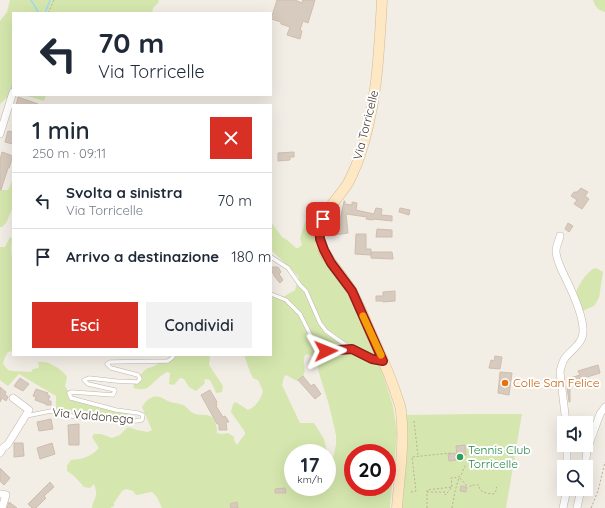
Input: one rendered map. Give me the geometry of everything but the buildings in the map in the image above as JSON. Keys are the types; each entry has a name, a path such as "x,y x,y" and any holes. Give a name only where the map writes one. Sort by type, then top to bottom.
{"street":[{"name":"Via Torricelle","path":"382,0 373,107 365,138 358,161 349,182 323,219 319,229 319,234 324,250 331,263 352,291 383,361 394,388 401,411 402,446 397,508"},
{"path":"0,134 12,95"},
{"path":"560,236 556,251 557,256 562,271 572,291 583,330 582,339 565,358 561,365 560,372 565,416"},
{"path":"1,448 8,444 29,410 13,398"},
{"path":"586,460 587,450 600,414 605,407"},
{"path":"0,494 6,495 2,508"},
{"path":"563,508 566,496"},
{"path":"577,508 580,496"}],"lane":[{"path":"272,258 288,268 306,291 320,323 326,331 352,349 372,359 383,361"},
{"path":"272,294 286,300 300,314 313,340 320,347 326,351 352,349"},
{"name":"Via Valdonega","path":"25,416 51,411 76,417 136,421 142,420 143,415 138,413 116,410 71,398 69,393 113,395 115,390 88,384 84,380 89,378 137,382 140,379 138,375 111,368 107,364 110,362 168,360 172,356"}],"path":[{"path":"48,12 54,0"},
{"path":"414,421 418,457"},
{"path":"411,492 416,491 412,457 451,453"},
{"path":"591,508 598,491 605,462"},
{"path":"452,508 455,491 465,466 464,464"},
{"path":"460,477 467,486"},
{"path":"427,492 445,492 445,495 452,487 451,478 460,477"},
{"path":"470,486 473,484 479,485 481,491 493,494 496,491 496,487"},
{"path":"427,492 427,490 452,487"},
{"path":"427,492 427,508"}],"green space":[{"path":"10,0 158,0 159,2 153,8 152,12 12,12 12,93 0,104 0,21 7,12"},
{"path":"593,0 605,0 605,12 597,8"},
{"path":"27,96 46,96 44,101"},
{"path":"12,181 12,209 6,223 0,227 0,190 8,190"},
{"path":"312,213 317,219 313,233 315,247 345,291 356,313 382,372 393,406 397,433 396,444 344,444 344,496 391,496 390,508 162,508 157,497 152,492 136,495 133,491 126,489 122,491 114,503 114,506 110,508 92,508 96,495 94,484 90,488 84,487 67,471 67,466 71,460 93,454 99,448 92,437 94,434 101,434 112,438 120,435 128,427 148,432 152,430 142,407 151,398 160,397 170,402 183,405 195,414 211,416 216,423 217,433 228,433 234,437 237,445 245,432 231,412 233,404 235,402 248,410 254,407 258,402 263,391 258,380 253,378 244,356 272,356 272,292 283,297 295,290 299,277 272,251 272,223 282,237 296,248 302,245 300,238 307,217","holes":["308,354 316,358 336,435 336,496 284,496 284,444 325,444 324,439 314,423 300,423 282,385 284,377 286,375 297,381 303,376 305,372 304,358 305,355"]},
{"path":"10,237 12,238 12,351 8,352 3,364 8,370 31,372 33,369 39,367 38,362 46,362 58,368 65,374 67,377 65,386 71,396 101,406 121,409 126,412 128,417 125,419 116,419 109,416 94,418 61,409 56,410 56,396 19,374 8,386 0,380 0,247 5,247"},
{"path":"595,268 603,272 599,298 594,306 582,311 576,296 577,289 585,276"},
{"path":"173,356 209,356 209,365 223,386 222,392 216,393 210,380 204,379 205,383 196,391 189,387 184,379 180,378 174,385 169,384 170,373 167,372 147,388 134,388 133,382 145,370"},
{"name":"Tennis Club Torricelle","path":"522,414 506,508 400,508 405,415"}],"waterway":[{"path":"31,0 38,12"},
{"path":"45,12 50,0"}],"slow traffic":[{"path":"363,316 381,355"}],"place":[{"name":"Colle San Felice","path":"505,383"},
{"name":"Tennis Club Torricelle","path":"460,457"}],"route":[{"path":"323,219 319,229 320,239 324,250 331,263 352,291 383,361 372,359 352,349 326,351"}]}
